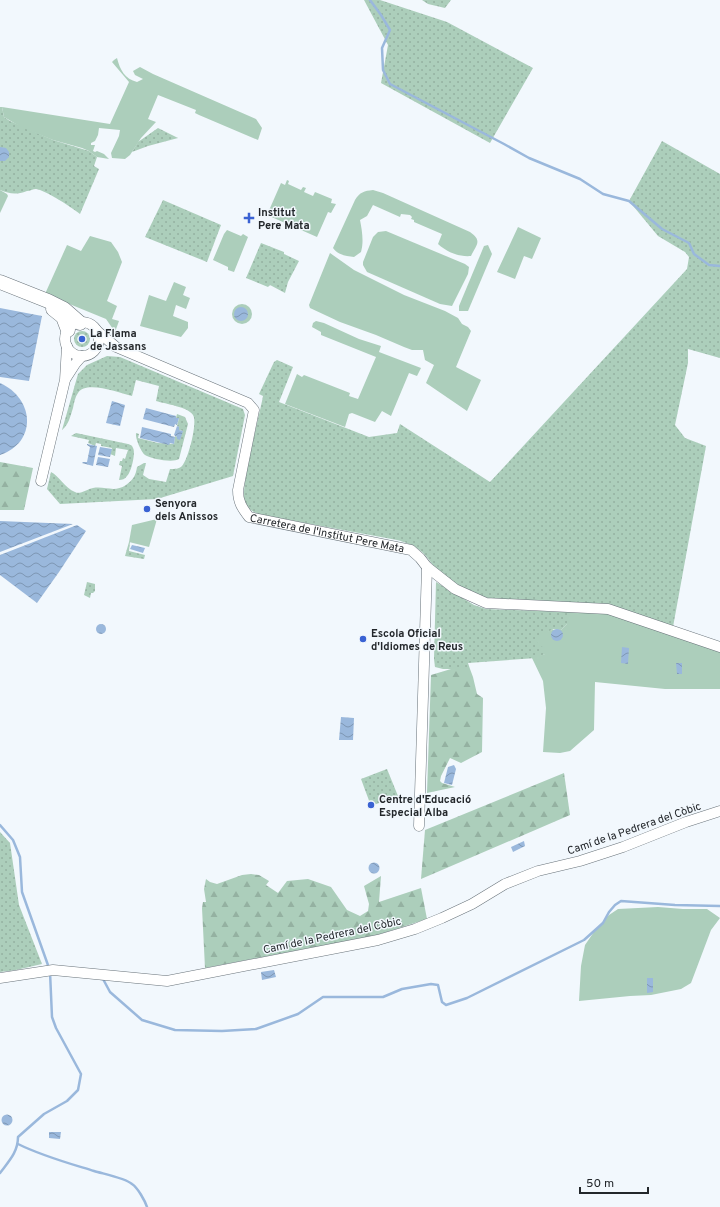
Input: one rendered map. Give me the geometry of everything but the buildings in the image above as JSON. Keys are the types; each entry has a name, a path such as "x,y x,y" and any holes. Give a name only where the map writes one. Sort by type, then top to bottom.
{"street":[{"path":"0,282 64,309 80,323"},
{"path":"42,300 63,317 68,330"},
{"path":"41,481 65,380 65,340 68,330 73,325 80,323 90,324 96,330 99,340 94,350 89,354 82,356 75,364 65,380"},
{"name":"Carretera de l'Institut Pere Mata","path":"96,330 116,347 248,403 254,410 238,490 238,500 242,508 249,516 411,550 427,567"},
{"path":"66,346 72,352 82,356"},
{"path":"94,350 116,347"},
{"path":"427,567 455,589 486,603 608,609 720,647"},
{"path":"420,826 427,567"},
{"name":"Camí de la Pedrera del Còbic","path":"0,978 53,970 167,981 378,940 415,929 442,918 472,904 505,884 538,871 580,861 623,847 686,822 720,811"}],"green space":[{"path":"364,0 380,0 447,22 533,68 490,143 381,83 388,45"},
{"path":"422,0 451,0 445,8 428,4"},
{"path":"117,58 126,76 133,81 137,82 143,79 135,75 133,71 140,67 256,119 262,128 258,140 199,115 195,113 196,110 158,95 148,119 156,122 141,138 130,155 125,159 112,158 111,153 119,136 120,130 99,128 95,141 91,143 91,145 95,145 93,151 104,154 109,159 97,157 82,148 53,140 21,127 4,117 2,107 110,124 129,82 112,62"},
{"path":"0,107 2,107 4,117 10,121 53,140 89,151 97,157 94,166 99,169 80,214 71,207 41,190 35,189 13,194 0,190"},
{"path":"158,128 178,138 132,152 138,142"},
{"path":"662,141 720,174 720,358 688,349 688,363 675,425 685,438 706,446 673,627 491,599 475,594 447,578 438,571 422,552 407,543 262,515 248,508 245,503 244,496 245,484 263,396 259,394 274,362 277,360 293,367 279,402 369,437 397,433 400,424 490,482 687,269 689,257 685,252 658,236 629,201"},
{"path":"287,180 289,181 288,184 301,190 303,187 306,188 304,192 313,196 315,192 332,199 331,203 336,204 331,213 328,212 317,237 267,215 281,183 285,185"},
{"path":"0,190 8,196 0,213"},
{"path":"373,190 383,193 470,232 474,235 477,241 471,256 457,255 445,249 438,244 442,234 414,222 410,215 401,214 400,217 373,205 367,216 360,220 363,240 361,252 354,257 345,256 337,252 333,248 355,200 362,192"},
{"path":"163,200 221,225 207,262 145,237"},
{"path":"518,227 541,238 532,259 524,256 515,279 497,272"},
{"path":"227,230 241,236 243,234 248,237 234,272 228,270 228,267 213,260"},
{"path":"386,231 469,267 468,274 452,306 440,304 367,272 363,262 373,237 378,232"},
{"path":"90,236 111,242 118,252 122,262 107,301 117,306 112,319 119,321 115,332 106,319 45,294 67,245 81,251"},
{"path":"261,243 284,252 284,254 299,261 288,282 285,293 270,285 268,287 246,278"},
{"path":"488,245 492,254 468,311 459,311 459,306 484,246"},
{"path":"330,253 354,270 404,295 445,311 458,318 462,324 468,327 471,331 456,367 481,380 467,411 426,383 434,365 425,360 423,350 412,350 340,322 310,308 309,305"},
{"path":"174,282 186,287 183,295 190,298 186,309 176,305 173,316 188,322 188,328 181,337 140,326 149,295 166,301"},
{"path":"238,304 246,304 252,310 252,318 246,324 238,324 232,318 232,310"},
{"path":"316,321 324,323 359,339 381,346 379,352 421,368 417,376 409,373 391,416 382,411 375,422 352,413 349,414 345,427 285,404 297,374 302,377 304,375 350,393 349,396 358,399 376,357 321,335 321,332 312,327 313,323"},
{"path":"82,331 88,333 90,339 88,345 82,347 76,345 74,339 76,333"},
{"path":"107,356 120,357 243,409 245,415 233,476 157,499 60,504 47,489 51,472 68,488 77,493 93,488 118,489 126,485 132,479 135,475 137,467 144,463 146,463 143,475 149,479 166,482 170,469 175,469 182,466 187,456 193,433 193,415 182,408 156,401 159,386 136,380 132,396 103,388 95,387 82,389 76,396 69,420 62,430 78,374 87,365"},
{"path":"177,414 185,417 188,424 179,459 172,461 162,460 145,455 136,438 136,433 139,434 138,438 158,443 174,444 175,436 177,437 183,431 179,430 179,427 177,426 179,418 176,418"},
{"path":"76,433 132,446 134,451 133,463 129,474 123,479 119,480 122,466 119,465 120,461 122,461 123,458 125,459 128,450 116,448 115,456 110,454 112,448 101,446 101,444 96,443 95,446 88,443 89,440 71,436"},
{"path":"0,462 33,468 24,510 0,510"},
{"path":"157,519 149,547 129,542 132,525"},
{"path":"129,542 129,551 145,555 144,559 125,556"},
{"path":"87,582 95,584 95,591 91,593 90,598 84,595"},
{"path":"436,582 474,605 486,609 567,612 567,624 561,630 554,629 548,632 545,654 536,658 468,663 470,669 443,669 435,667"},
{"path":"567,612 609,613 720,649 720,689 665,689 595,682 594,730 570,751 560,753 543,752 546,708 543,681 532,658 545,654 545,648 538,645 536,639 547,632 561,630 567,624"},
{"path":"451,669 470,669 477,694 483,698 482,752 461,763 450,758 440,781 455,787 427,793 431,675"},
{"path":"387,769 398,796 371,806 361,779"},
{"path":"564,773 570,815 421,879 425,830"},
{"path":"0,832 10,843 19,905 42,964 0,972"},
{"path":"242,875 259,875 269,881 266,885 278,893 287,881 308,879 331,887 347,910 360,916 368,911 369,904 364,886 381,876 379,902 421,888 427,919 374,936 205,968 202,908 203,902 206,902 204,889 206,879 217,884"},
{"path":"658,907 707,909 720,918 711,930 691,983 681,989 651,995 579,1001 581,966 585,945 596,929 609,915 618,909"}],"water":[{"path":"0,147 6,148 9,152 9,157 5,161 0,161"},
{"path":"238,307 244,307 248,311 248,317 244,321 238,321 234,317 234,311"},
{"path":"0,308 42,316 29,381 0,377"},
{"path":"0,383 11,390 20,399 25,409 27,420 26,430 21,440 12,449 0,455"},
{"path":"112,401 125,405 120,426 106,423"},
{"path":"146,408 176,416 176,418 179,418 177,425 175,424 174,427 143,419"},
{"path":"177,426 179,427 179,430 183,431 180,440 174,435"},
{"path":"142,427 171,434 171,436 175,437 174,444 170,443 169,445 140,438"},
{"path":"87,444 97,446 93,466 82,463 87,462 90,447"},
{"path":"100,447 112,449 110,457 98,455"},
{"path":"98,457 110,459 108,467 96,465"},
{"path":"0,521 73,524 0,552"},
{"path":"77,525 86,531 37,603 0,575 0,555"},
{"path":"132,545 145,548 143,553 130,549"},
{"path":"99,624 103,624 105,625 105,633 99,634 96,631 96,627"},
{"path":"557,629 561,631 563,635 561,639 557,641 553,639 551,635 553,631"},
{"path":"622,647 629,648 628,664 621,663"},
{"path":"676,663 682,663 682,674 677,674"},
{"path":"341,717 354,718 353,740 339,740"},
{"path":"454,765 456,769 452,785 444,783 448,767"},
{"path":"524,841 525,846 513,852 511,847"},
{"path":"374,862 378,864 380,868 378,872 374,874 370,872 368,868 370,864"},
{"path":"274,970 276,977 262,980 261,972"},
{"path":"647,978 653,978 653,992 647,993"},
{"path":"5,1115 9,1115 11,1116 11,1124 5,1125 2,1122 2,1118"},
{"path":"49,1132 61,1132 60,1139 49,1138"}],"waterway":[{"path":"370,0 390,30 382,48 383,70 390,84 529,158 580,179 603,194 629,201 662,229 689,243 694,254 709,265 720,266"},
{"path":"0,825 13,840 20,857 22,892 49,968"},
{"path":"101,979 103,979 110,992 142,1020 175,1030 222,1031 256,1029 298,1014 323,997 383,997 402,989 431,984 438,985 442,1002 446,1005 467,998 584,940 603,923 609,912 621,901 675,905 720,906"},
{"path":"0,1173 15,1152 18,1137 44,1114 67,1101 78,1090 81,1074 56,1028 52,1017 50,972"},
{"path":"18,1144 55,1159 129,1182 139,1191 147,1207"}],"place":[{"name":"Institut Pere Mata","path":"249,218"},
{"name":"La Flama de Jassans","path":"82,339"},
{"name":"Senyora dels Anissos","path":"147,509"},
{"name":"Escola Oficial d'Idiomes de Reus","path":"363,639"},
{"name":"Centre d'Educació Especial Alba","path":"371,805"}]}
